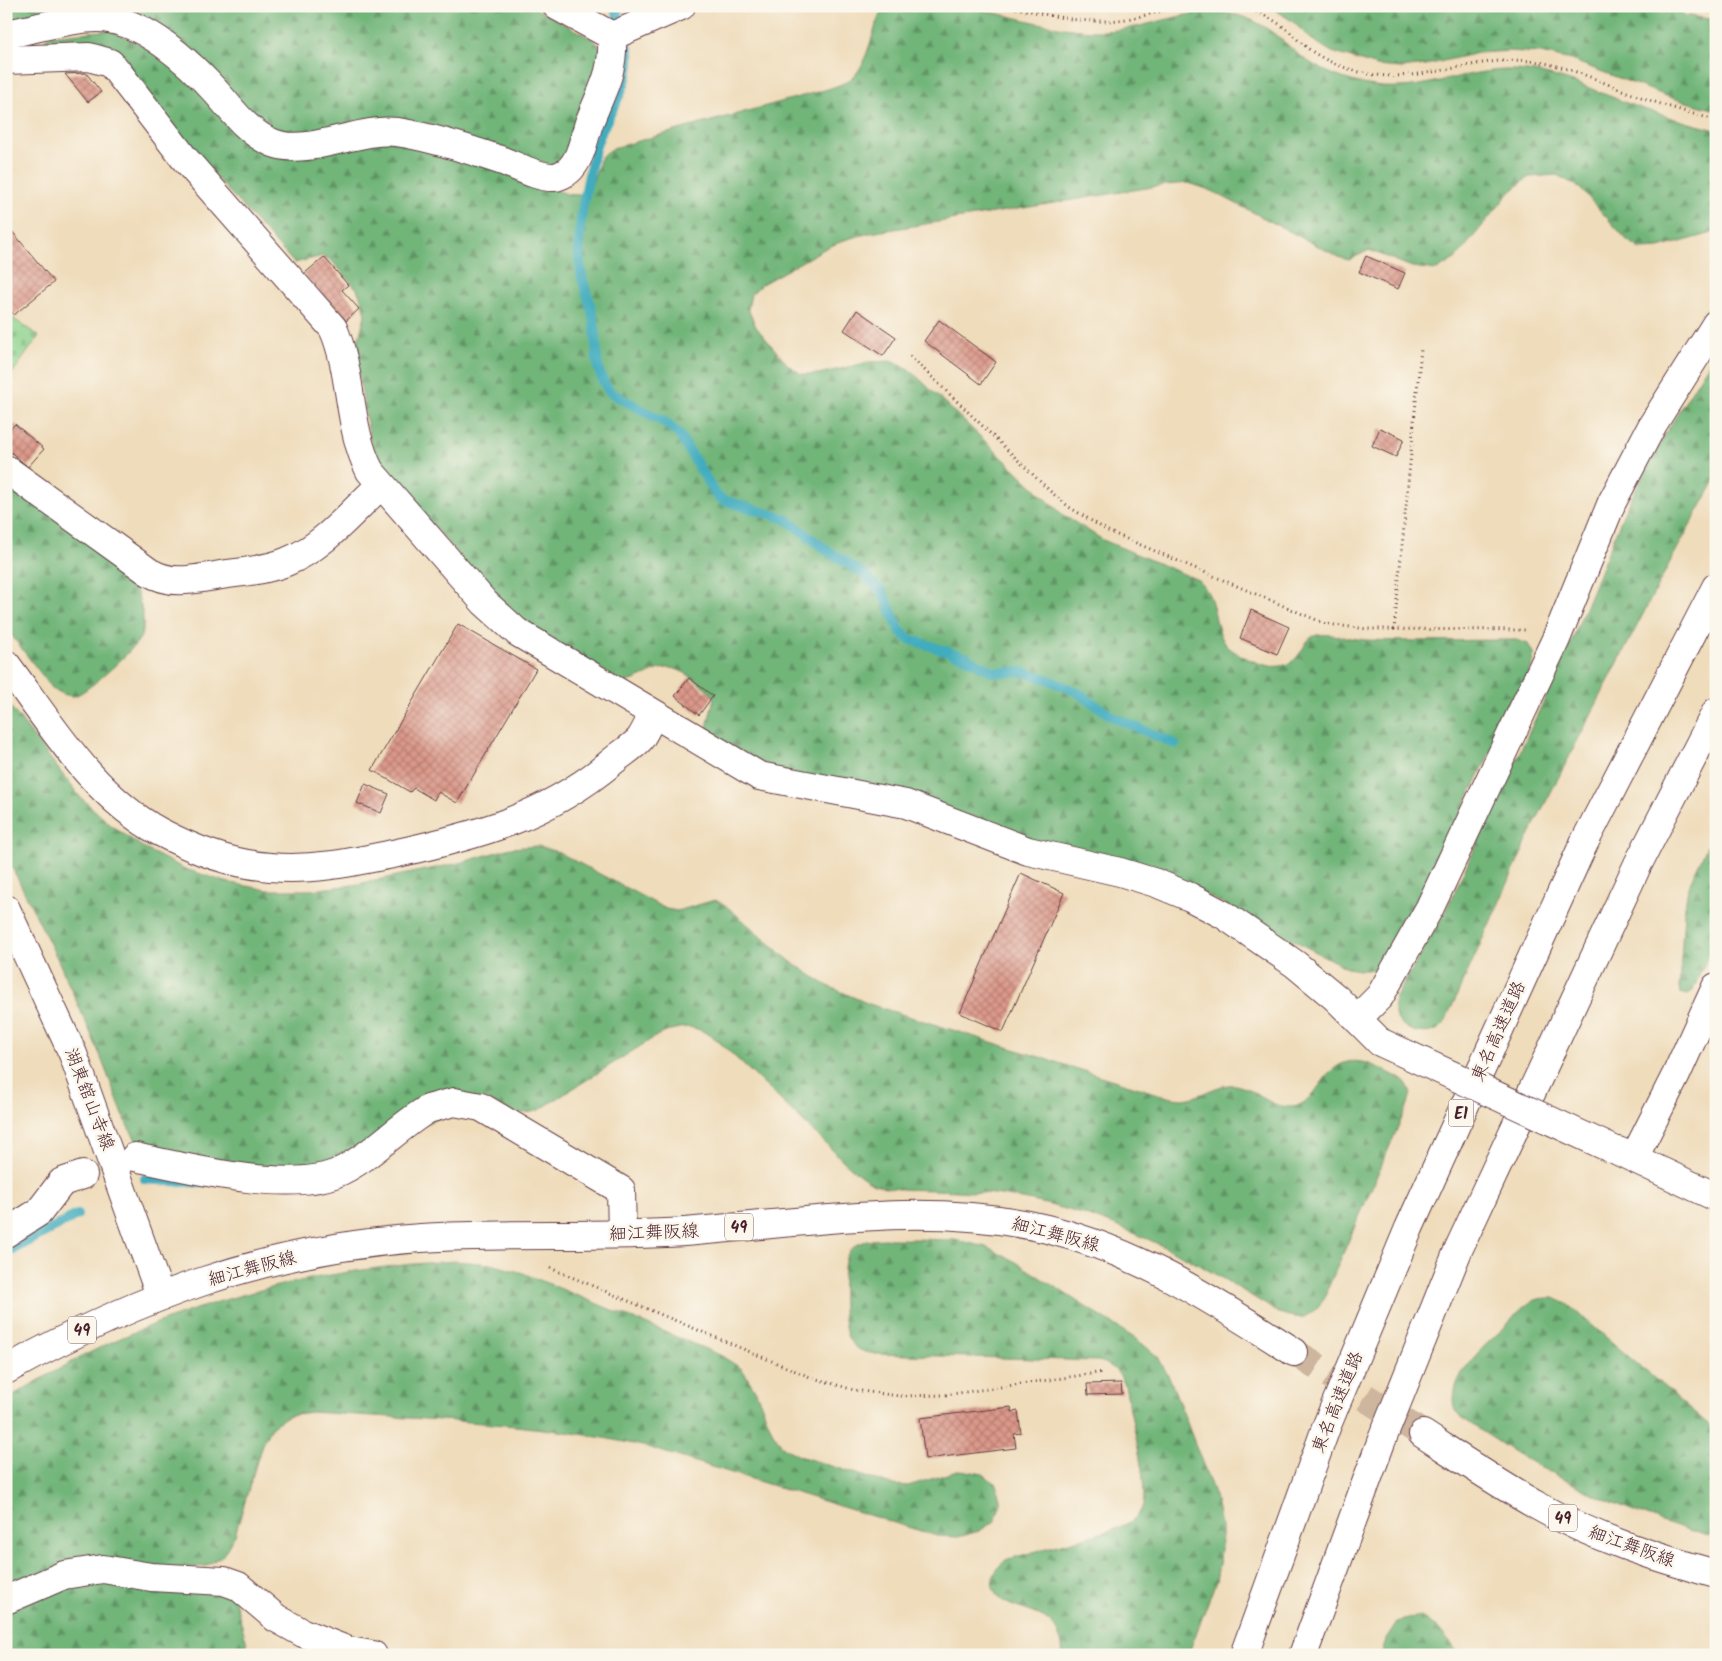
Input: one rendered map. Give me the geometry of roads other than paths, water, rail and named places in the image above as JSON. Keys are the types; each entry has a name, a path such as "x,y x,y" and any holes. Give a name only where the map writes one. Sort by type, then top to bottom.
{"main road":[{"path":"558,6 612,36"},
{"path":"612,36 681,6"},
{"path":"6,38 11,33 84,18 114,20 154,38 188,61 244,124 258,136 274,144 292,147 375,132 396,132 474,152 554,177 568,172 577,160 609,77 612,64 612,36"},
{"path":"6,60 89,57 110,63 184,158 333,328 343,355 363,459 381,485 501,618 535,644 759,776 906,804 1028,851 1120,872 1156,883 1190,898 1224,915 1295,964 1380,1042 1716,1198"},
{"path":"1357,1019 1380,996 1430,907 1556,639 1612,502 1654,424 1716,324"},
{"path":"6,470 149,572 172,581 262,569 285,562 306,552 324,538 381,485"},
{"name":"東名高速道路","path":"1244,1655 1327,1424 1409,1228 1584,843 1716,587"},
{"path":"6,664 96,781 125,808 158,831 194,849 231,860 270,867 310,868 349,863 454,841 516,821 546,807 601,771 640,739 653,715"},
{"path":"1303,1655 1381,1442 1459,1248 1638,864 1716,712"},
{"name":"湖東舘山寺線","path":"6,909 73,1054 160,1295"},
{"path":"1623,1154 1676,1075 1716,986"},
{"path":"135,1156 216,1174 288,1180 316,1179 342,1171 428,1109 441,1104 468,1103 493,1114 621,1190 622,1234"},
{"path":"6,1233 39,1212 62,1182 83,1174"},
{"name":"細江舞阪線","path":"6,1370 57,1342 160,1295 259,1264 338,1248 419,1238 700,1231 912,1214 957,1215 1001,1220 1072,1236 1131,1257 1203,1294 1294,1352"},
{"name":"細江舞阪線","path":"1423,1434 1537,1506 1580,1527 1634,1549 1716,1574"},
{"path":"6,1600 64,1575 103,1569 151,1577 224,1581 238,1586 276,1618 303,1633 349,1651 373,1655"}],"waterway":[{"path":"588,6 597,6"},
{"path":"615,6 619,19"},
{"path":"627,43 628,71 624,85 604,126 594,153 582,209 579,237 580,265 594,321 598,367 611,393 664,422 678,433 717,496 723,500 786,519 825,549 864,574 883,593 900,631 909,639 965,657 993,672 1023,672 1047,679 1077,692 1113,717 1175,744"},
{"path":"145,1179 202,1183"},
{"path":"6,1253 77,1215"}],"tunnel":[{"path":"1294,1352 1423,1434"}]}
